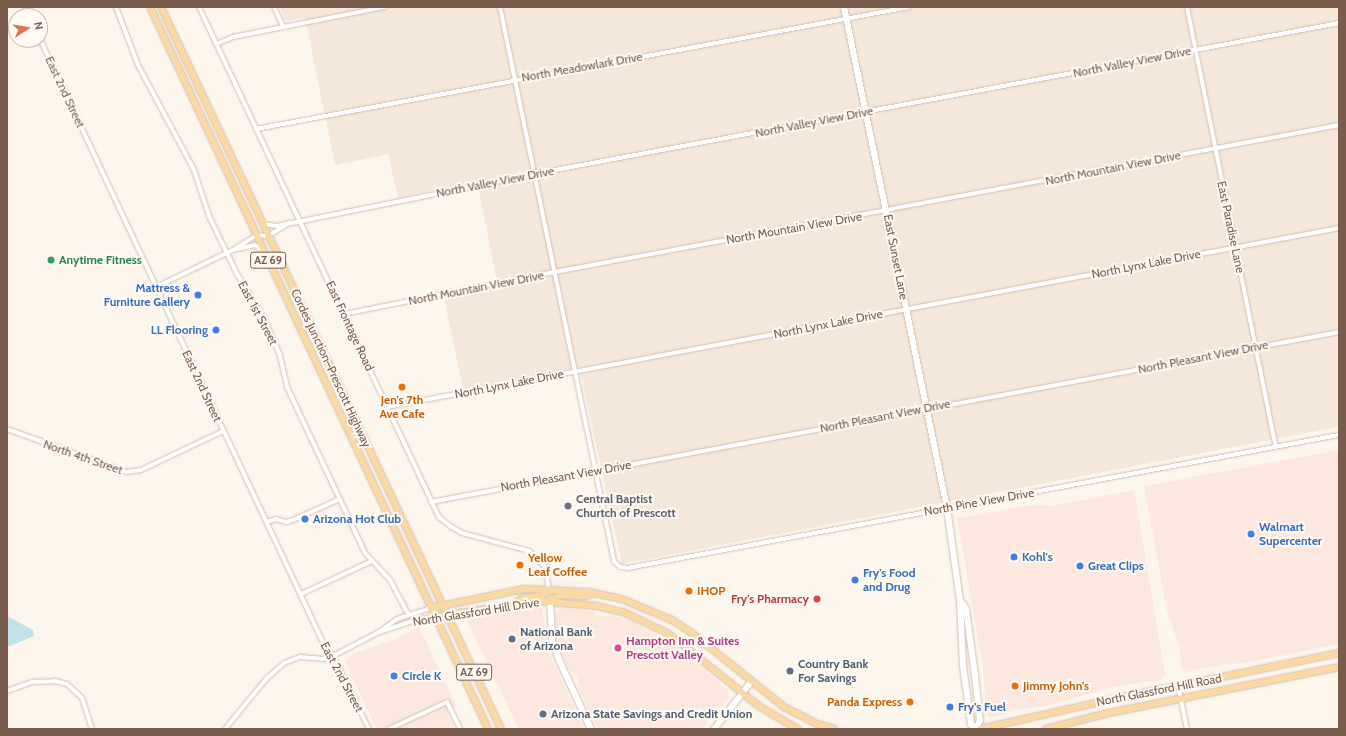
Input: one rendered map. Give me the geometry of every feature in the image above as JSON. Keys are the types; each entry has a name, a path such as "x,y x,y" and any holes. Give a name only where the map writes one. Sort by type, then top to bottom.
{"main road":[{"name":"Cordes Junction–Prescott Highway","path":"150,7 434,617 488,729"},
{"name":"Cordes Junction–Prescott Highway","path":"161,7 501,729"},
{"name":"North Glassford Hill Drive","path":"431,608 524,589 550,589"},
{"path":"516,603 523,598 542,596 550,589 594,593 622,599 672,620 692,633 751,682 801,717 834,729"},
{"path":"550,600 562,595 584,596 594,593"},
{"name":"North Glassford Hill Drive","path":"434,617 516,603 550,600"},
{"path":"550,600 623,612 650,623 684,644 743,693 783,722 798,729"},
{"name":"North Glassford Hill Road","path":"980,729 1339,653"},
{"name":"North Glassford Hill Road","path":"1046,729 1180,699 1339,667"},
{"path":"478,708 484,729"}],"street":[{"name":"East 1st Street","path":"116,7 138,65 194,170 209,216 227,253 265,320 280,356 287,387 365,553 390,580 408,614"},
{"name":"East Frontage Road","path":"199,7 439,517 456,530 528,551 545,567 550,589"},
{"path":"274,7 283,26"},
{"path":"216,44 233,37 283,26 385,7"},
{"path":"500,7 596,471"},
{"name":"East Sunset Lane","path":"844,7 927,408 946,508 960,600"},
{"name":"North Meadowlark Drive","path":"256,129 909,7"},
{"name":"East Paradise Lane","path":"1187,7 1276,447"},
{"name":"North Valley View Drive","path":"268,236 289,224 300,220 534,174 1339,22"},
{"name":"East 2nd Street","path":"44,48 327,651 333,656 369,729"},
{"name":"North Mountain View Drive","path":"344,314 555,272 887,211 1339,125"},
{"name":"North Valley View Drive","path":"263,224 274,226 289,224"},
{"name":"North Lynx Lake Drive","path":"387,407 1339,228"},
{"path":"156,287 233,250 257,235 268,236"},
{"path":"233,250 255,245 265,253"},
{"name":"North Pleasant View Drive","path":"431,502 1339,332"},
{"name":"North 4th Street","path":"7,429 127,472 141,470 223,431"},
{"name":"North Pine View Drive","path":"596,471 614,561 620,567 628,568 1339,435"},
{"path":"267,522 276,519 286,522 293,520 340,499"},
{"path":"301,594 372,561"},
{"path":"550,600 552,640 560,662 591,729"},
{"path":"960,600 966,609 975,676 980,720 975,729 971,724 964,666 960,600"},
{"name":"North Glassford Hill Drive","path":"379,632 388,624 408,614 431,608"},
{"name":"North Glassford Hill Drive","path":"225,729 267,678 284,663 300,657 324,659 333,656 379,632 415,620 434,617"},
{"path":"7,691 32,682 55,681 68,684 82,698 92,729"},
{"path":"714,729 751,682"},
{"path":"1178,686 1187,729"},
{"path":"389,729 447,702 460,729"}],"shaded area":[{"path":"279,7 1339,7 1339,427 622,564 579,367 463,389 444,298 498,288 477,181 398,198 388,154 335,165 305,18 286,21"},
{"path":"1339,450 1339,644 1245,663 1226,664 1186,672 1182,670 1179,646 1167,611 1144,486"},
{"path":"1134,490 1165,676 1160,680 1117,686 1047,706 1017,710 990,718 986,713 983,668 957,518 1032,505 1052,506"},
{"path":"535,607 542,608 548,651 584,729 519,729 467,621 468,617"},
{"path":"561,608 593,611 596,615 607,617 613,615 632,622 671,643 681,655 686,654 728,690 729,698 702,729 598,729 579,690 577,674 571,672 564,658 556,632 555,614"},
{"path":"419,627 457,707 447,711 455,729 379,729 374,724 345,661 351,654 391,641"}],"water":[{"path":"7,616 33,630 34,636 7,647"}],"place":[{"name":"Anytime Fitness","path":"51,260"},
{"name":"Mattress & Furniture Gallery","path":"198,295"},
{"name":"LL Flooring","path":"216,330"},
{"name":"Jen's 7th Ave Cafe","path":"402,387"},
{"name":"Central Baptist Churtch of Prescott","path":"568,506"},
{"name":"Arizona Hot Club","path":"305,519"},
{"name":"Walmart Supercenter","path":"1251,534"},
{"name":"Kohl's","path":"1014,557"},
{"name":"Yellow Leaf Coffee","path":"520,565"},
{"name":"Great Clips","path":"1080,566"},
{"name":"Fry's Food and Drug","path":"855,580"},
{"name":"IHOP","path":"689,591"},
{"name":"Fry's Pharmacy","path":"817,599"},
{"name":"National Bank of Arizona","path":"512,639"},
{"name":"Hampton Inn & Suites Prescott Valley","path":"618,648"},
{"name":"Country Bank For Savings","path":"790,671"},
{"name":"Circle K","path":"394,676"},
{"name":"Jimmy John's","path":"1015,686"},
{"name":"Panda Express","path":"910,702"},
{"name":"Fry's Fuel","path":"950,707"},
{"name":"Arizona State Savings and Credit Union","path":"543,714"}]}
